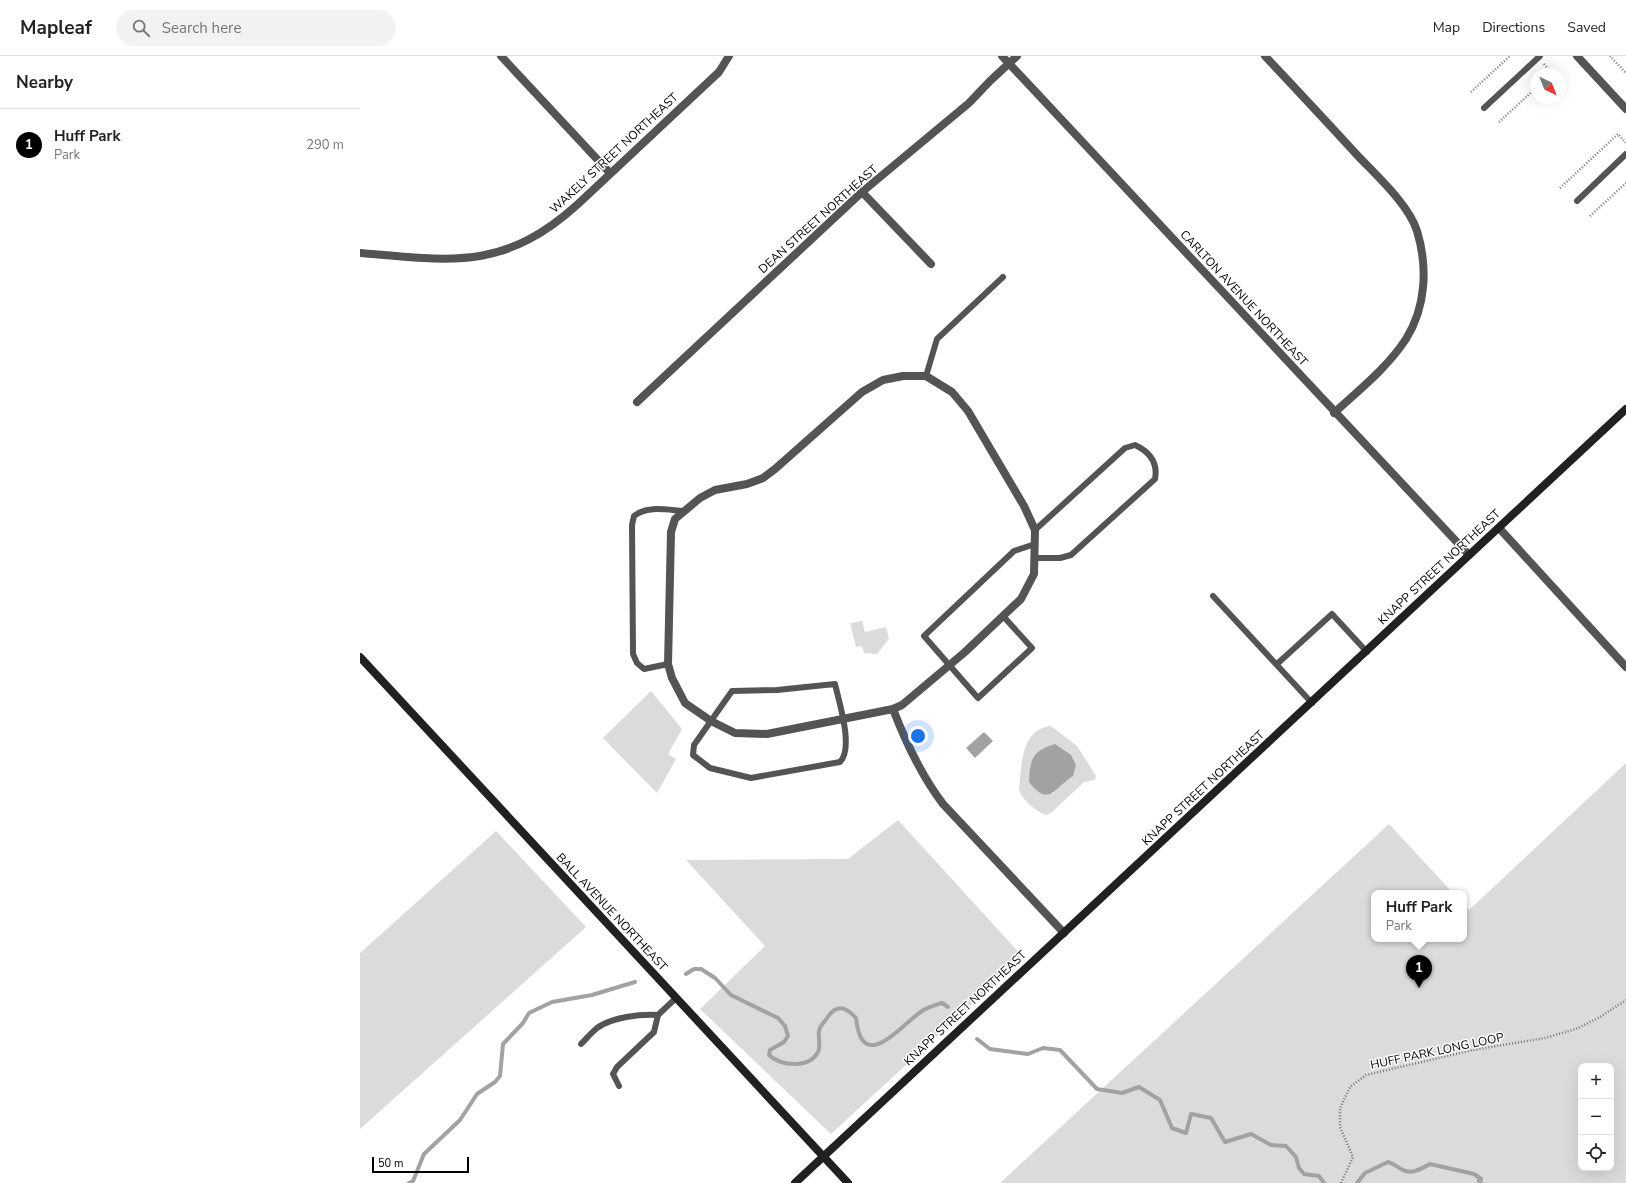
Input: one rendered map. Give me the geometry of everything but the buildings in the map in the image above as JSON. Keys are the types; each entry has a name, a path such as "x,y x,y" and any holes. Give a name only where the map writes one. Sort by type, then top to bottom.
{"main road":[{"name":"KNAPP STREET NORTHEAST","path":"795,1183 1626,410"},
{"name":"BALL AVENUE NORTHEAST","path":"360,658 848,1183"}],"street":[{"path":"501,56 610,173"},
{"name":"WAKELY STREET NORTHEAST","path":"360,253 462,260 501,252 525,242 557,222 719,72 729,56"},
{"name":"CARLTON AVENUE NORTHEAST","path":"1002,56 1469,556"},
{"name":"DEAN STREET NORTHEAST","path":"636,402 862,192 969,103 1017,56"},
{"path":"1265,56 1401,202 1417,230 1423,258 1424,282 1420,310 1406,339 1386,365 1334,412"},
{"path":"1577,56 1626,109"},
{"path":"862,192 931,264"},
{"path":"903,376 926,376 952,392 968,411 1024,506 1035,530 1034,574 1021,599 948,666 902,704 893,709 767,734 735,733 711,721 685,703 672,678 668,664 671,532 675,519 700,498 715,490 747,484 763,478 862,392 883,380 903,376"},
{"path":"1499,528 1626,667"},
{"path":"893,709 907,744 930,786 943,804 1064,933"}],"lane":[{"path":"1484,108 1540,56"},
{"path":"1577,201 1626,154"},
{"path":"926,376 937,339 1003,278"},
{"path":"1035,530 1125,448 1135,445 1143,449 1154,463 1156,471 1155,480 1071,555 1060,558 1035,558"},
{"path":"668,664 644,668 637,663 633,654 632,526 634,516 649,509 684,510"},
{"path":"1003,616 1032,648 978,698 948,666 924,636 1014,552 1035,544"},
{"path":"1213,596 1312,703"},
{"path":"1277,664 1332,614 1367,652"},
{"path":"835,684 843,719 846,750 844,758 840,762 752,778 710,768 693,755 694,745 728,694 732,691 777,690 835,684"},
{"path":"619,1086 613,1074 617,1067 654,1032 658,1015 676,998"},
{"path":"581,1044 597,1028 623,1018 642,1014 658,1015"}],"path":[{"path":"1471,92 1510,56"},
{"path":"1610,56 1626,73"},
{"path":"1499,122 1530,94"},
{"path":"1560,188 1618,134 1626,143"},
{"path":"1590,216 1626,182"},
{"name":"HUFF PARK LONG LOOP","path":"1341,1183 1353,1158 1340,1127 1340,1108 1350,1087 1366,1075 1473,1050 1546,1038 1576,1029 1600,1017 1626,1000"}],"shaded area":[{"path":"862,621 865,632 886,627 889,639 877,654 864,653 862,646 856,647 850,623"},
{"path":"651,691 682,729 668,754 676,759 657,793 603,738"},
{"path":"1051,726 1077,746 1096,776 1095,780 1084,782 1051,813 1046,815 1038,811 1025,800 1019,788 1025,749 1028,741 1041,729","holes":["1042,748 1073,776 1063,782 1052,794"]},
{"path":"984,732 993,741 975,758 966,748"},
{"path":"1055,744 1071,755 1076,765 1073,776 1051,793 1047,795 1042,794 1029,782 1030,767 1037,753"},
{"path":"1626,763 1626,1183 1000,1183 1389,824 1450,890 1371,890 1371,942 1467,942 1467,908 1469,910"},
{"path":"898,820 1023,957 831,1134 700,1009 765,946 686,860 848,859"},
{"path":"496,831 586,927 360,1129 360,953"}],"waterway":[{"path":"686,974 694,969 701,969 715,978 731,995 778,1018 785,1026 788,1036 784,1042 770,1050 769,1055 780,1062 787,1063 802,1063 814,1057 819,1050 820,1027 834,1010 841,1008 852,1014 856,1018 860,1035 866,1043 874,1045 883,1042 924,1010 942,1003 948,1007"},
{"path":"409,1183 413,1181 424,1154 460,1120 477,1094 495,1082 500,1076 503,1044 523,1023 529,1013 552,1002 592,995 635,982"},
{"path":"977,1039 990,1049 1028,1054 1043,1048 1060,1050 1097,1089 1122,1093 1139,1087 1160,1100 1172,1128 1186,1133 1191,1114 1211,1118 1225,1142 1251,1134 1271,1145 1286,1146 1296,1157 1299,1168 1304,1174 1319,1176 1324,1183"},
{"path":"1357,1183 1365,1173 1388,1162 1410,1172 1430,1164 1474,1174 1481,1179 1479,1181 1481,1183"}],"place":[{"name":"Huff Park","path":"1419,988"}]}
